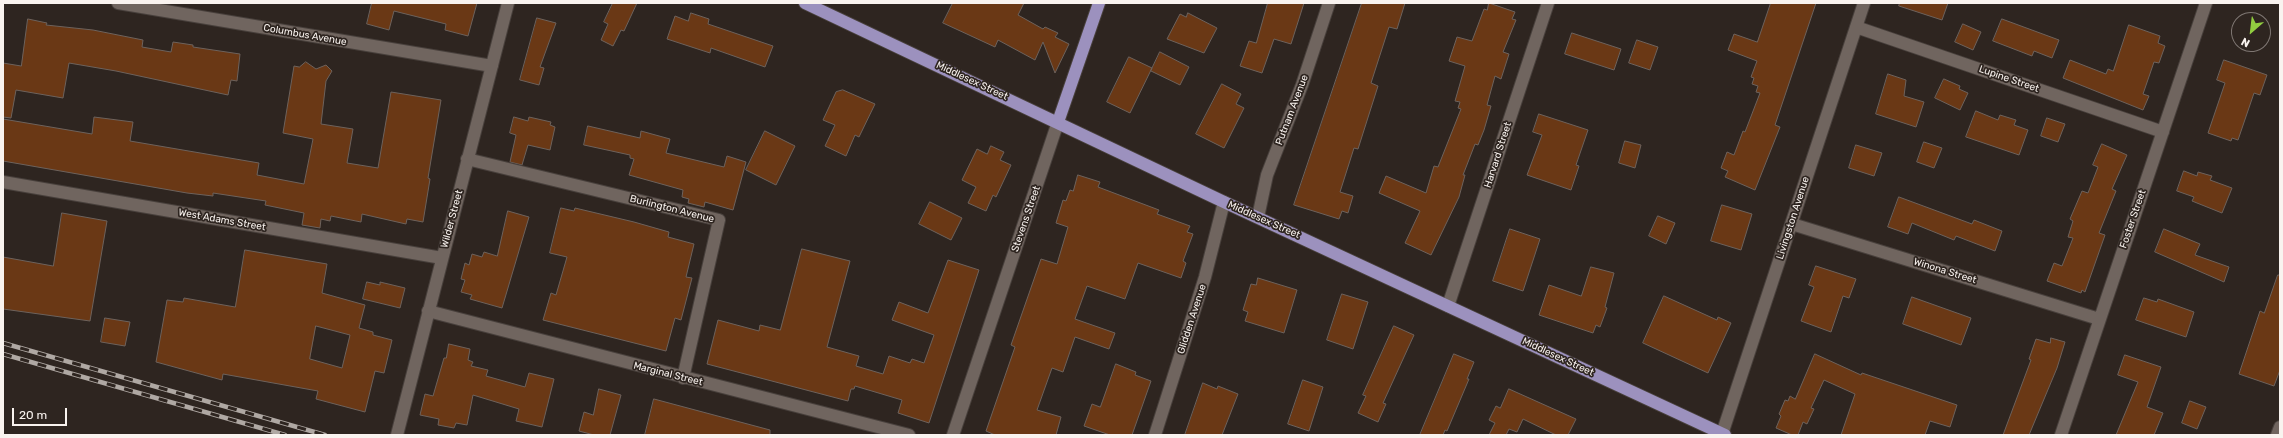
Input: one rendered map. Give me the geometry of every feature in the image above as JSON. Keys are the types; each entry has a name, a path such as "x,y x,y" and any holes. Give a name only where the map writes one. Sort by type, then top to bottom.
{"main road":[{"name":"Middlesex Street","path":"805,3 818,6 1224,202 1724,434"},
{"name":"Stevens Street","path":"1058,122 1099,3"}],"street":[{"name":"Columbus Avenue","path":"118,3 492,66"},
{"name":"Wilder Street","path":"398,432 508,3"},
{"name":"Putnam Avenue","path":"1258,218 1267,175 1302,85 1329,3"},
{"name":"Harvard Street","path":"1448,306 1548,3"},
{"name":"Livingston Avenue","path":"1724,434 1864,3"},
{"name":"Foster Street","path":"2061,435 2206,3"},
{"name":"Lupine Street","path":"1856,26 2163,132"},
{"name":"Stevens Street","path":"953,435 1058,122"},
{"name":"Burlington Avenue","path":"467,160 719,220 683,378"},
{"name":"West Adams Street","path":"3,182 442,258"},
{"name":"Glidden Avenue","path":"1155,435 1205,277 1224,202"},
{"name":"Winona Street","path":"1792,224 2099,319"},
{"name":"Marginal Street","path":"428,311 683,378 909,435"},
{"path":"2278,435 2280,427"}],"building":[{"path":"372,3 477,3 468,36 445,30 446,24 394,11 389,30 367,24"},
{"path":"613,3 637,3 624,31 621,30 613,46 601,40 608,24 604,22"},
{"path":"953,3 1024,3 1018,15 1043,29 1045,27 1058,33 1055,37 1069,44 1055,73 1043,42 1035,60 998,40 995,47 943,23"},
{"path":"1268,3 1304,3 1291,44 1274,39 1262,73 1240,66 1249,41 1256,43"},
{"path":"1362,3 1405,3 1397,29 1389,27 1371,83 1378,86 1358,149 1354,148 1340,192 1353,196 1348,213 1342,211 1339,219 1294,205"},
{"path":"1489,3 1515,12 1512,19 1516,20 1503,52 1509,54 1501,79 1495,76 1487,105 1491,106 1484,130 1478,145 1475,144 1463,175 1465,175 1459,197 1431,255 1405,243 1420,211 1379,193 1386,176 1426,193 1434,166 1438,167 1461,109 1458,108 1460,102 1455,101 1465,66 1449,61 1457,37 1472,41 1484,9 1487,10"},
{"path":"1771,3 1816,3 1775,125 1780,127 1755,190 1725,177 1728,171 1721,168 1727,152 1734,155 1743,131 1745,132 1760,93 1756,92 1758,86 1752,84 1754,78 1751,77 1757,61 1728,50 1734,34 1757,42"},
{"path":"1900,3 1948,3 1942,20 1899,6"},
{"path":"691,13 709,19 708,24 773,46 765,67 711,48 710,53 667,39 675,16 688,21"},
{"path":"1188,13 1217,28 1204,53 1167,39 1180,14 1186,17"},
{"path":"537,18 556,23 540,67 544,68 539,85 520,80"},
{"path":"28,19 47,23 46,25 93,30 143,40 142,47 171,52 173,42 193,45 193,47 240,54 237,81 231,80 228,95 116,71 69,63 63,98 16,90 11,118 3,117 3,63 21,66"},
{"path":"2002,19 2059,40 2052,58 2034,51 2032,56 1993,41"},
{"path":"1963,24 1981,32 1973,50 1955,42"},
{"path":"2129,25 2160,36 2158,43 2165,46 2159,63 2154,62 2143,94 2149,96 2143,110 2063,78 2070,60 2106,74 2108,69 2113,71"},
{"path":"1572,33 1621,49 1614,70 1565,54"},
{"path":"1637,40 1658,47 1650,70 1629,63"},
{"path":"1160,52 1189,67 1180,85 1151,71"},
{"path":"1129,57 1152,68 1130,113 1107,102"},
{"path":"2224,60 2267,75 2260,95 2254,93 2238,140 2232,138 2231,141 2208,133 2225,83 2217,80"},
{"path":"306,62 316,69 326,65 332,71 326,81 321,124 353,129 347,163 378,168 391,92 441,100 428,178 430,179 423,222 407,219 406,224 362,214 361,222 331,216 330,221 321,219 320,228 302,225 304,213 265,205 266,201 213,193 213,196 187,193 3,161 3,119 92,134 94,117 133,122 130,141 259,163 257,175 304,184 313,139 283,133 294,66 299,67"},
{"path":"1888,74 1906,80 1904,96 1924,102 1916,127 1876,114"},
{"path":"1944,79 1960,86 1959,89 1968,93 1960,110 1935,98"},
{"path":"1222,84 1241,94 1236,104 1244,108 1224,148 1196,134"},
{"path":"843,90 875,104 859,137 855,135 846,156 825,146 835,125 823,120 836,92"},
{"path":"1976,111 1998,120 2000,115 2016,120 2014,125 2028,130 2019,155 1966,137"},
{"path":"1539,114 1588,130 1576,165 1579,166 1571,190 1527,175 1542,135 1533,132"},
{"path":"514,117 528,121 529,117 551,122 550,125 555,127 550,150 528,145 522,165 510,162 516,135 510,133"},
{"path":"2047,118 2065,124 2058,142 2041,136"},
{"path":"588,126 640,138 641,131 670,139 666,153 724,167 727,156 746,162 733,210 705,202 704,207 688,203 689,199 682,197 683,190 629,175 634,159 630,158 630,155 584,145"},
{"path":"765,131 795,146 776,185 746,170"},
{"path":"1625,141 1641,145 1635,168 1619,163"},
{"path":"1924,142 1942,148 1934,168 1917,162"},
{"path":"2102,144 2127,155 2112,189 2116,191 2099,233 2105,235 2085,292 2082,290 2081,293 2047,281 2054,263 2062,266 2073,238 2068,237 2073,221 2070,219 2082,191 2088,193 2098,167 2093,165"},
{"path":"1856,145 1882,153 1874,176 1849,168"},
{"path":"991,146 1004,152 1000,160 1011,165 996,197 993,195 986,211 968,203 976,187 962,180 977,149 987,154"},
{"path":"2184,171 2197,176 2198,172 2212,176 2210,180 2232,188 2222,213 2192,201 2194,197 2177,191"},
{"path":"1078,175 1100,182 1098,187 1159,210 1157,214 1190,226 1187,232 1193,234 1183,261 1186,263 1181,278 1138,263 1125,299 1087,286 1075,319 1115,333 1109,349 1075,337 1063,372 1052,368 1037,410 1061,417 1056,435 995,435 986,431 1015,347 1011,345 1041,259 1057,264 1068,227 1056,223 1063,200 1066,201 1070,190 1073,191"},
{"path":"1899,197 1972,224 1974,220 2002,231 1995,251 1956,236 1954,240 1912,223 1908,234 1888,227"},
{"path":"930,202 962,218 951,240 919,224"},
{"path":"1722,205 1752,214 1741,250 1711,241"},
{"path":"561,208 574,211 575,208 634,222 669,232 668,237 694,244 686,277 692,278 681,320 675,318 666,351 543,320 551,293 556,295 567,257 550,253"},
{"path":"508,211 529,217 502,308 470,299 472,295 461,292 465,280 461,279 465,263 469,265 472,254 482,257 484,252 497,256"},
{"path":"62,213 107,221 90,321 3,309 3,257 53,266"},
{"path":"1658,216 1675,223 1666,244 1649,236"},
{"path":"1510,229 1540,239 1523,291 1493,281"},
{"path":"2164,229 2200,244 2195,255 2229,267 2224,282 2155,252"},
{"path":"802,249 850,261 827,347 859,356 856,366 883,374 889,356 910,363 912,359 924,363 934,335 892,320 899,302 928,313 948,260 979,270 929,423 898,413 902,400 855,386 854,389 851,389 848,401 707,364 718,320 759,331 760,325 780,330"},
{"path":"245,250 327,264 322,293 365,305 359,328 373,332 373,335 392,340 384,373 375,371 365,412 316,399 318,391 223,374 222,380 156,362 167,300 183,302 184,298 235,307","holes":["316,326 350,335 342,368 310,359"]},
{"path":"1816,266 1856,279 1849,298 1843,296 1831,332 1801,321 1814,287 1809,285"},
{"path":"1591,267 1614,273 1605,307 1607,308 1600,327 1596,325 1593,333 1539,315 1549,285 1581,296"},
{"path":"2278,275 2280,275 2280,370 2274,386 2239,374 2260,311 2264,313"},
{"path":"1258,278 1297,290 1284,333 1245,321 1248,312 1243,310 1251,284 1256,285"},
{"path":"367,282 380,285 380,282 405,288 400,308 363,299"},
{"path":"1342,294 1368,302 1353,349 1327,340"},
{"path":"1664,296 1717,320 1718,317 1731,323 1708,373 1643,343"},
{"path":"1912,297 1971,318 1961,345 1903,324"},
{"path":"2144,298 2157,302 2158,299 2194,312 2186,337 2136,320"},
{"path":"105,318 130,322 125,346 101,342"},
{"path":"1394,326 1414,335 1383,403 1386,404 1378,422 1358,413 1366,396 1363,395"},
{"path":"2051,338 2065,342 2057,368 2029,435 2003,435 2031,360 2029,359 2036,339 2050,343"},
{"path":"449,344 470,349 468,360 473,362 471,366 488,370 486,376 525,387 529,373 554,379 542,427 516,421 519,409 473,395 467,425 456,423 454,428 438,425 439,419 420,415 425,394 433,396 444,358 446,358"},
{"path":"1454,354 1474,362 1467,379 1469,379 1447,431 1445,430 1443,435 1420,435"},
{"path":"1815,354 1861,375 1862,373 1957,405 1950,427 1930,421 1925,435 1841,435 1855,394 1824,380 1811,408 1814,409 1807,424 1803,422 1798,435 1792,435 1776,428 1781,416 1779,414 1785,400 1788,401 1790,396 1795,399"},
{"path":"2125,355 2161,367 2147,407 2163,413 2154,435 2116,435 2138,382 2118,375"},
{"path":"1116,364 1136,372 1135,375 1151,381 1132,435 1110,435 1084,426 1092,404 1100,407"},
{"path":"1303,380 1323,387 1309,431 1288,424"},
{"path":"1203,383 1217,389 1218,386 1238,394 1222,435 1185,435"},
{"path":"599,389 621,395 610,435 594,435 579,431 584,412 593,415"},
{"path":"1509,389 1576,419 1568,435 1556,435 1523,419 1517,432 1509,429 1506,435 1489,435 1495,423 1489,420 1496,406 1500,408"},
{"path":"654,399 770,430 770,435 645,435"},
{"path":"2190,401 2206,407 2197,429 2182,423"}],"railway":[{"path":"3,343 325,435"},
{"path":"3,354 285,435"}]}
